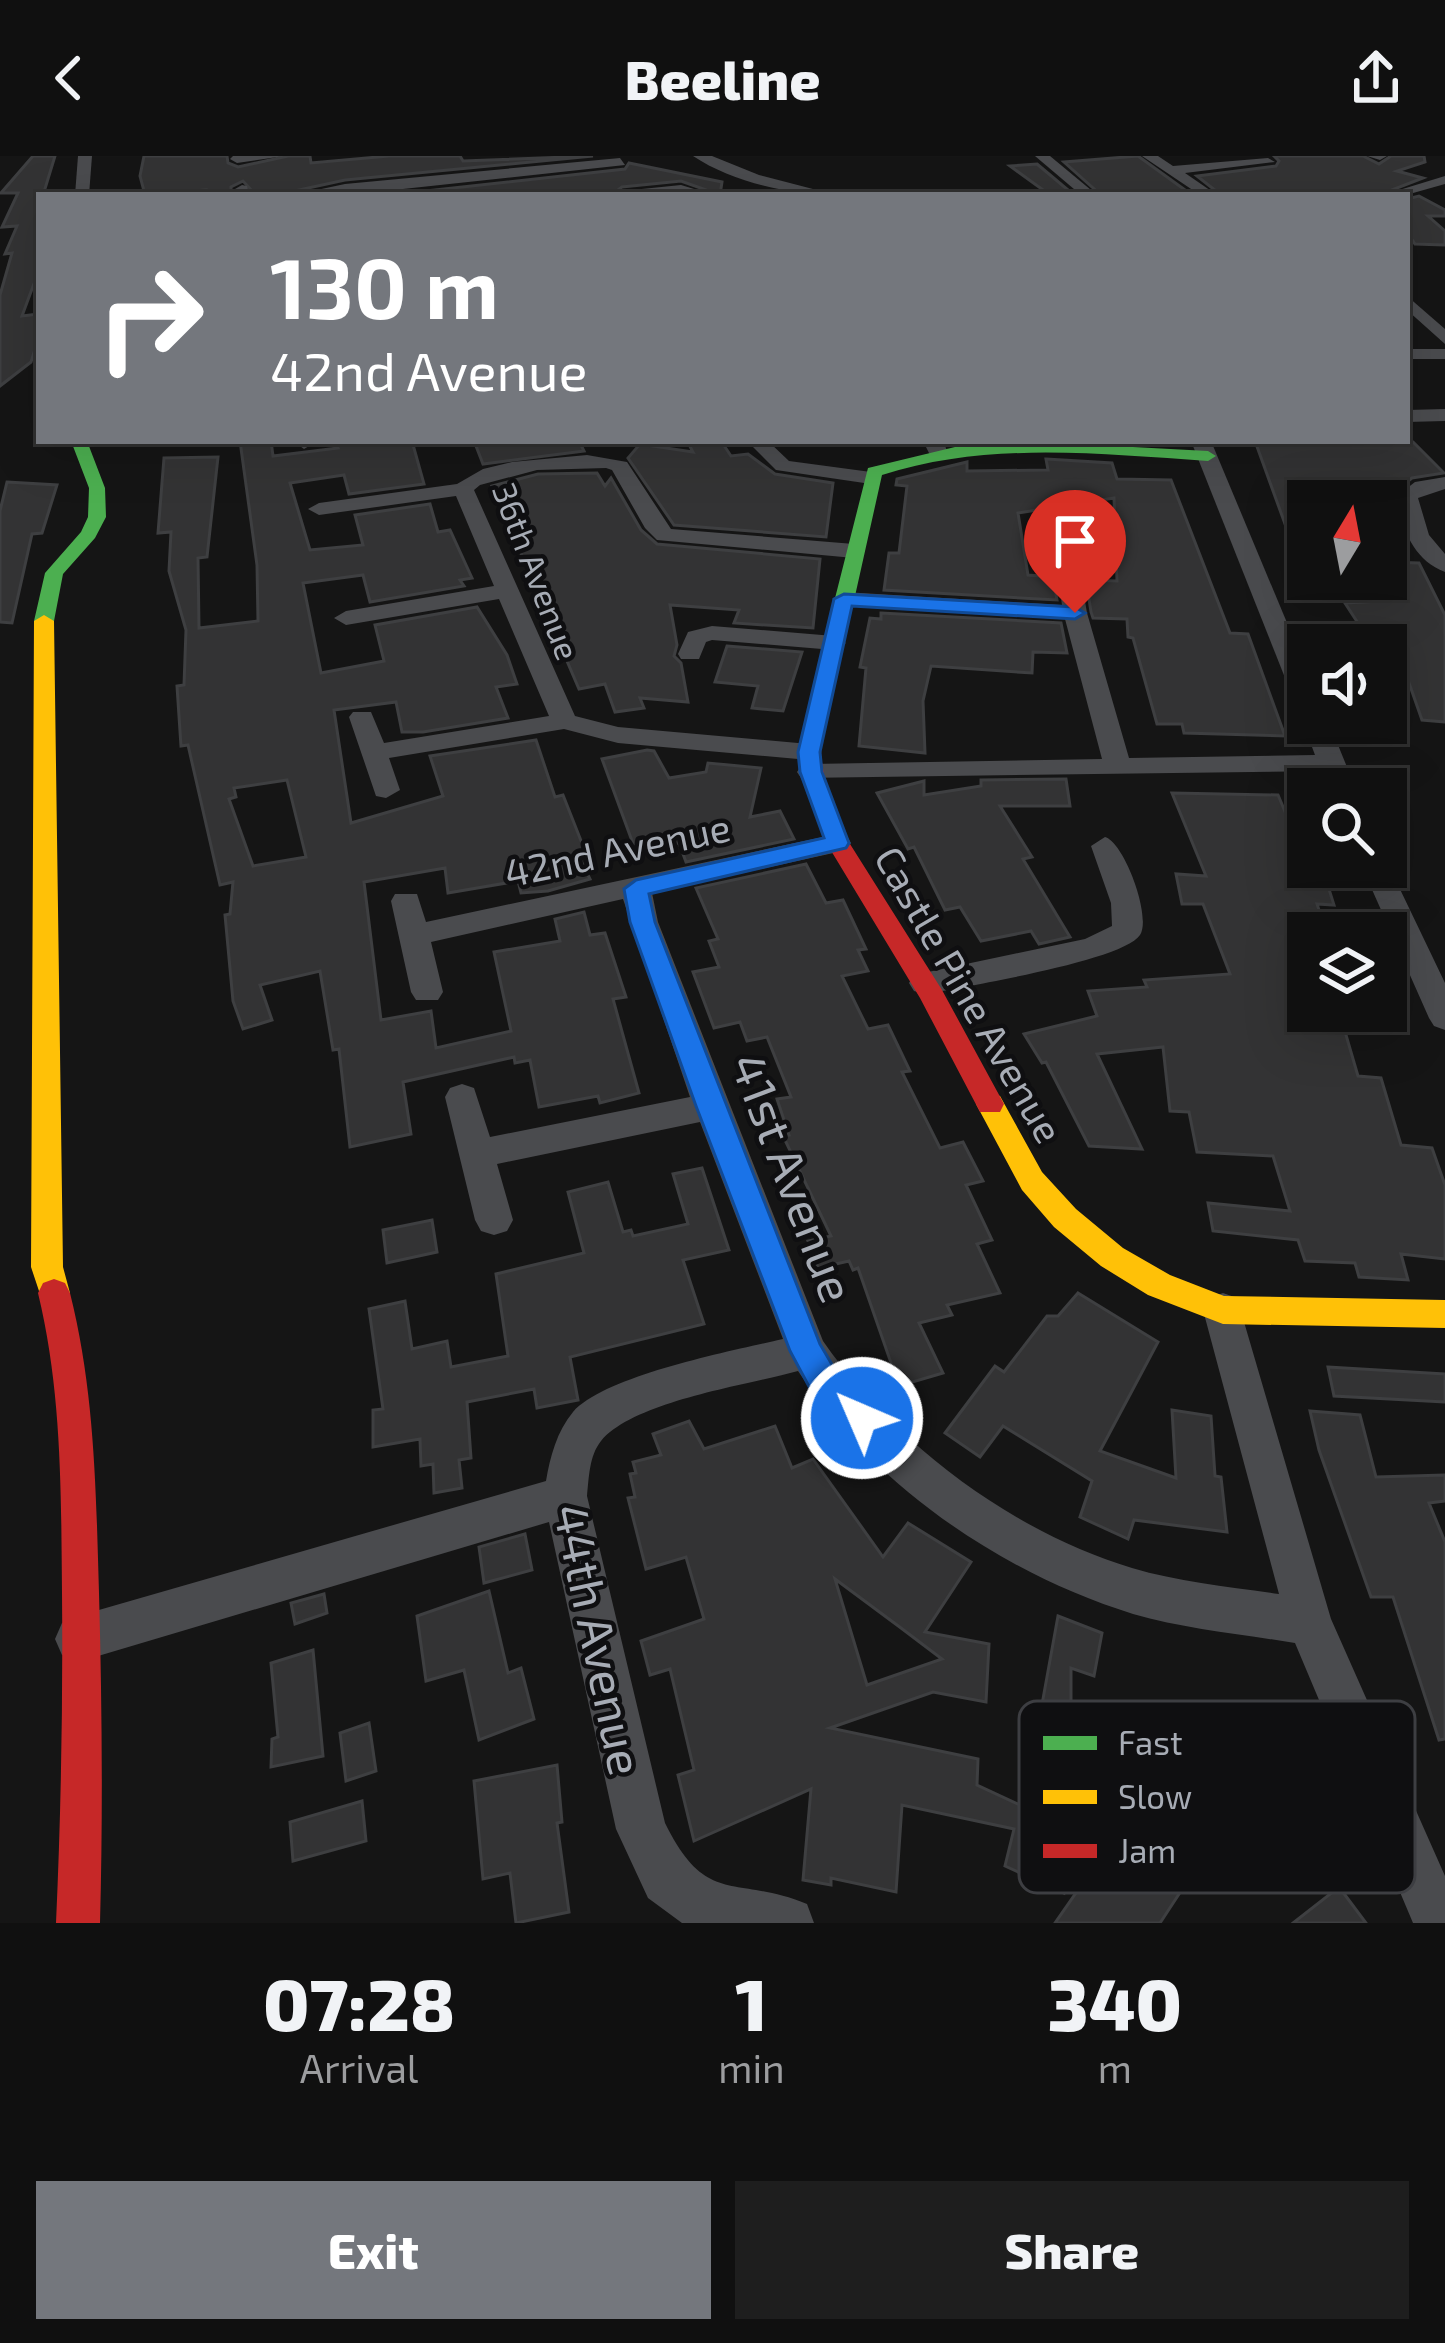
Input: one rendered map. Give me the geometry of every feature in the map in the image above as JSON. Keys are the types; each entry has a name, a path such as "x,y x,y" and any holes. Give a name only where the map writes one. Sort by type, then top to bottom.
{"street":[{"path":"82,192 85,156"},
{"path":"237,161 277,156"},
{"path":"700,156 755,178 816,192"},
{"path":"1044,157 1075,156"},
{"path":"1149,156 1205,192"},
{"path":"1044,157 1086,192"},
{"path":"340,172 346,191 620,162"},
{"path":"1170,170 1269,163"},
{"path":"1401,192 1445,180"},
{"path":"657,192 691,192"},
{"path":"1410,305 1445,339"},
{"path":"1410,354 1445,354"},
{"path":"1410,416 1445,415"},
{"path":"78,1923 84,1770 77,1424 67,1338 47,1267 41,632 54,573 98,517 97,488 80,444"},
{"path":"760,444 783,466 871,478"},
{"path":"810,762 871,478 887,464 936,447 1204,449 1287,652"},
{"name":"36th Avenue","path":"854,551 665,535 656,528 620,466 601,459 490,472 472,477 463,489 564,721 618,735 810,762 1287,774"},
{"path":"1445,483 1422,486 1407,496 1413,531 1423,549 1445,565"},
{"path":"319,509 463,489"},
{"path":"1061,524 1075,613 1118,768"},
{"path":"353,643 344,605 508,591"},
{"path":"844,599 1075,613"},
{"path":"690,655 696,638 712,633 834,643"},
{"path":"362,717 386,790"},
{"path":"375,752 564,721"},
{"name":"Castle Pine Avenue","path":"810,762 837,843 925,983 1032,1181 1065,1218 1112,1257 1159,1285 1222,1310 1445,1315"},
{"name":"42nd Avenue","path":"414,934 837,843"},
{"path":"925,983 1093,948 1127,931 1126,903 1105,846"},
{"path":"1386,888 1445,1018"},
{"name":"41st Avenue","path":"636,889 643,922 710,1106 807,1351 825,1384 937,1487 1020,1542 1132,1591 1309,1622"},
{"path":"406,901 428,992"},
{"path":"463,1096 494,1220"},
{"path":"477,1154 710,1106"},
{"path":"1222,1310 1309,1622 1343,1701"},
{"name":"44th Avenue","path":"788,1923 704,1906 666,1880 641,1829 565,1496 573,1450 595,1419 648,1394 807,1351"},
{"path":"78,1639 565,1496"},
{"path":"1415,1867 1439,1923"}],"building":[{"path":"33,156 55,156 44,192 36,192 36,278 22,316 36,314 36,346 31,362 0,386 0,295 12,253 5,254 17,226 2,227 18,193 1,193"},
{"path":"144,156 227,156 228,163 238,167 288,156 310,156 311,163 389,156 460,156 463,161 593,156 345,180 290,192 253,192 243,181 231,187 231,192 144,192 140,176"},
{"path":"1138,156 1188,192 1098,192 1064,162"},
{"path":"1274,156 1363,156 1379,164 1391,156 1424,156 1425,162 1397,171 1423,178 1387,192 1217,192 1197,176 1276,166 1279,161"},
{"path":"629,163 722,182 720,192 681,181 622,187 615,192 416,192 625,169"},
{"path":"1037,164 1070,192 1046,192 1010,166"},
{"path":"1419,196 1445,210 1445,216 1428,216 1445,231 1445,245 1415,244 1410,236 1410,198"},
{"path":"1413,442 1444,473 1407,482 1287,480 1287,529 1256,444"},
{"path":"240,444 271,444 273,456 338,448 336,444 413,444 424,484 349,494 344,475 290,483 310,550 363,545 355,515 430,504 438,532 450,530 472,578 460,580 464,586 370,602 363,575 303,583 321,673 384,661 375,625 477,607 507,655 517,684 496,687 508,718 423,732 402,732 396,702 334,710 351,823 443,796 430,756 536,740 555,797 563,795 587,856 579,857 590,879 521,893 518,881 448,893 445,868 364,882 381,1020 431,1011 436,1048 511,1031 494,952 560,941 555,919 584,912 590,935 605,933 626,997 613,999 639,1093 600,1103 598,1096 539,1107 530,1060 515,1063 514,1057 403,1082 411,1134 350,1147 339,1049 333,1050 320,971 260,985 272,1020 243,1029 233,1001 225,915 230,914 233,882 220,885 188,745 181,746 177,686 184,685 186,630 169,571 171,532 158,533 164,458 218,457 207,557 198,558 199,628 258,621 257,565","holes":["287,780 306,857 253,866 229,799 236,797 234,788"]},
{"path":"580,444 584,451 483,464 476,446"},
{"path":"640,444 693,452 689,444 723,444 731,456 748,454 775,474 833,483 826,537 674,525 628,458"},
{"path":"1046,459 1112,463 1117,479 1171,480 1230,633 1248,634 1285,736 1184,733 1182,724 1157,724 1133,638 1128,637 1127,619 1093,618 1091,612 1086,580 1117,581 1114,498 1018,513 1028,575 1053,577 1057,600 884,590 889,553 899,553 907,486 896,485 897,479 967,462 967,471 1048,470"},
{"path":"597,473 605,486 611,478 641,530 657,544 820,559 813,628 734,623 739,610 670,605 677,645 674,656 681,663 688,702 640,698 644,708 615,712 605,684 579,689 492,486 538,474"},
{"path":"7,482 57,485 42,533 32,534 12,623 0,622 0,511"},
{"path":"1407,563 1419,563 1445,615 1445,722 1422,720 1407,677 1407,624 1359,624 1345,603 1407,600"},
{"path":"881,613 1061,623 1067,653 1033,652 1032,673 931,666 923,701 925,753 859,746 866,668 860,667 870,618 881,619"},
{"path":"727,646 802,652 783,711 752,708 758,686 715,682"},
{"path":"654,751 669,778 706,772 708,763 761,768 750,817 780,811 794,839 686,862 679,843 635,849 602,759"},
{"path":"1066,779 1070,806 1000,806 1032,857 1023,859 1070,937 1039,944 1031,931 981,941 960,907 945,910 914,847 908,849 877,793 924,781 924,795 981,786 981,780"},
{"path":"1172,793 1278,795 1287,816 1287,888 1329,888 1334,905 1317,904 1320,912 1287,912 1287,1032 1345,1032 1358,1076 1381,1078 1401,1145 1432,1148 1445,1185 1445,1259 1401,1254 1408,1280 1359,1277 1355,1263 1305,1261 1298,1240 1213,1231 1208,1203 1290,1211 1273,1156 1197,1152 1189,1112 1170,1111 1163,1047 1097,1054 1142,1149 1089,1146 1046,1062 1042,1063 1024,1034 1097,1016 1088,991 1147,987 1144,980 1230,974 1203,904 1182,904 1176,874 1206,876"},
{"path":"806,864 826,903 843,900 866,949 858,950 868,971 842,976 868,1029 888,1025 910,1071 902,1072 940,1148 963,1142 983,1181 966,1185 992,1240 977,1244 1000,1293 947,1305 952,1315 919,1323 943,1373 899,1386 858,1268 853,1270 849,1261 818,1268 808,1241 831,1236 783,1136 789,1135 777,1099 791,1097 767,1037 747,1041 740,1022 714,1028 693,972 719,967 709,941 718,939 696,888"},
{"path":"702,1168 729,1250 683,1260 704,1324 570,1357 578,1400 537,1408 534,1389 467,1402 471,1458 459,1460 462,1488 434,1493 433,1464 421,1466 420,1439 373,1447 373,1410 383,1409 369,1309 405,1301 412,1349 447,1341 451,1367 508,1356 496,1274 584,1253 568,1192 608,1182 623,1232 631,1230 633,1236 688,1224 673,1174"},
{"path":"432,1220 437,1252 387,1263 383,1230"},
{"path":"1078,1293 1158,1342 1100,1451 1176,1478 1172,1410 1211,1416 1215,1476 1221,1477 1227,1532 1134,1520 1128,1539 1080,1517 1092,1481 1003,1426 980,1457 945,1433 995,1366 1004,1372 1047,1316 1058,1316"},
{"path":"1328,1367 1445,1374 1445,1402 1334,1396"},
{"path":"1310,1411 1360,1415 1376,1477 1445,1475 1445,1501 1429,1503 1445,1542 1445,1739 1439,1740 1393,1597 1371,1597 1319,1450"},
{"path":"689,1421 704,1449 775,1426 792,1468 813,1459 883,1557 908,1523 971,1562 925,1632 989,1644 986,1702 933,1692 830,1728 978,1759 977,1785 1019,1805 1019,1872 1005,1866 1014,1829 902,1805 896,1892 831,1878 831,1885 803,1880 811,1789 694,1841 678,1775 694,1770 670,1669 650,1675 641,1641 704,1619 686,1557 646,1569 628,1498 635,1497 630,1474 636,1473 633,1462 661,1455 653,1434","holes":["835,1579 942,1659 867,1685"]},
{"path":"525,1534 532,1570 484,1583 479,1547"},
{"path":"489,1591 508,1673 521,1668 534,1719 479,1740 464,1670 426,1681 417,1616"},
{"path":"324,1594 327,1613 295,1624 291,1603"},
{"path":"1058,1616 1102,1633 1094,1676 1071,1668 1071,1701 1043,1701"},
{"path":"313,1650 323,1756 271,1767 272,1739 278,1737 271,1663"},
{"path":"369,1723 376,1771 346,1781 340,1733"},
{"path":"557,1765 562,1822 557,1823 569,1912 516,1923 510,1873 483,1879 474,1781"},
{"path":"362,1801 366,1841 293,1861 290,1822"},
{"path":"1076,1893 1180,1893 1160,1923 1055,1923"},
{"path":"1331,1893 1344,1893 1366,1923 1293,1923"}],"traffic: fast":[{"path":"44,621 54,573 89,534 97,517 97,488 80,444"},
{"path":"841,614 874,472 914,459 997,448 1208,456"}],"traffic: slow":[{"path":"44,621 47,1267 54,1293"},
{"path":"990,1104 1032,1181 1065,1218 1112,1257 1159,1285 1223,1310 1445,1314"}],"traffic: jam":[{"path":"841,614 809,752 815,784 838,844 933,997 990,1104"},
{"path":"54,1293 73,1394 77,1463 82,1744 78,1923"}],"route":[{"path":"862,1418 825,1384 807,1351 710,1106 643,922 636,889 837,843 811,772 809,752 844,599 1075,613"}]}
